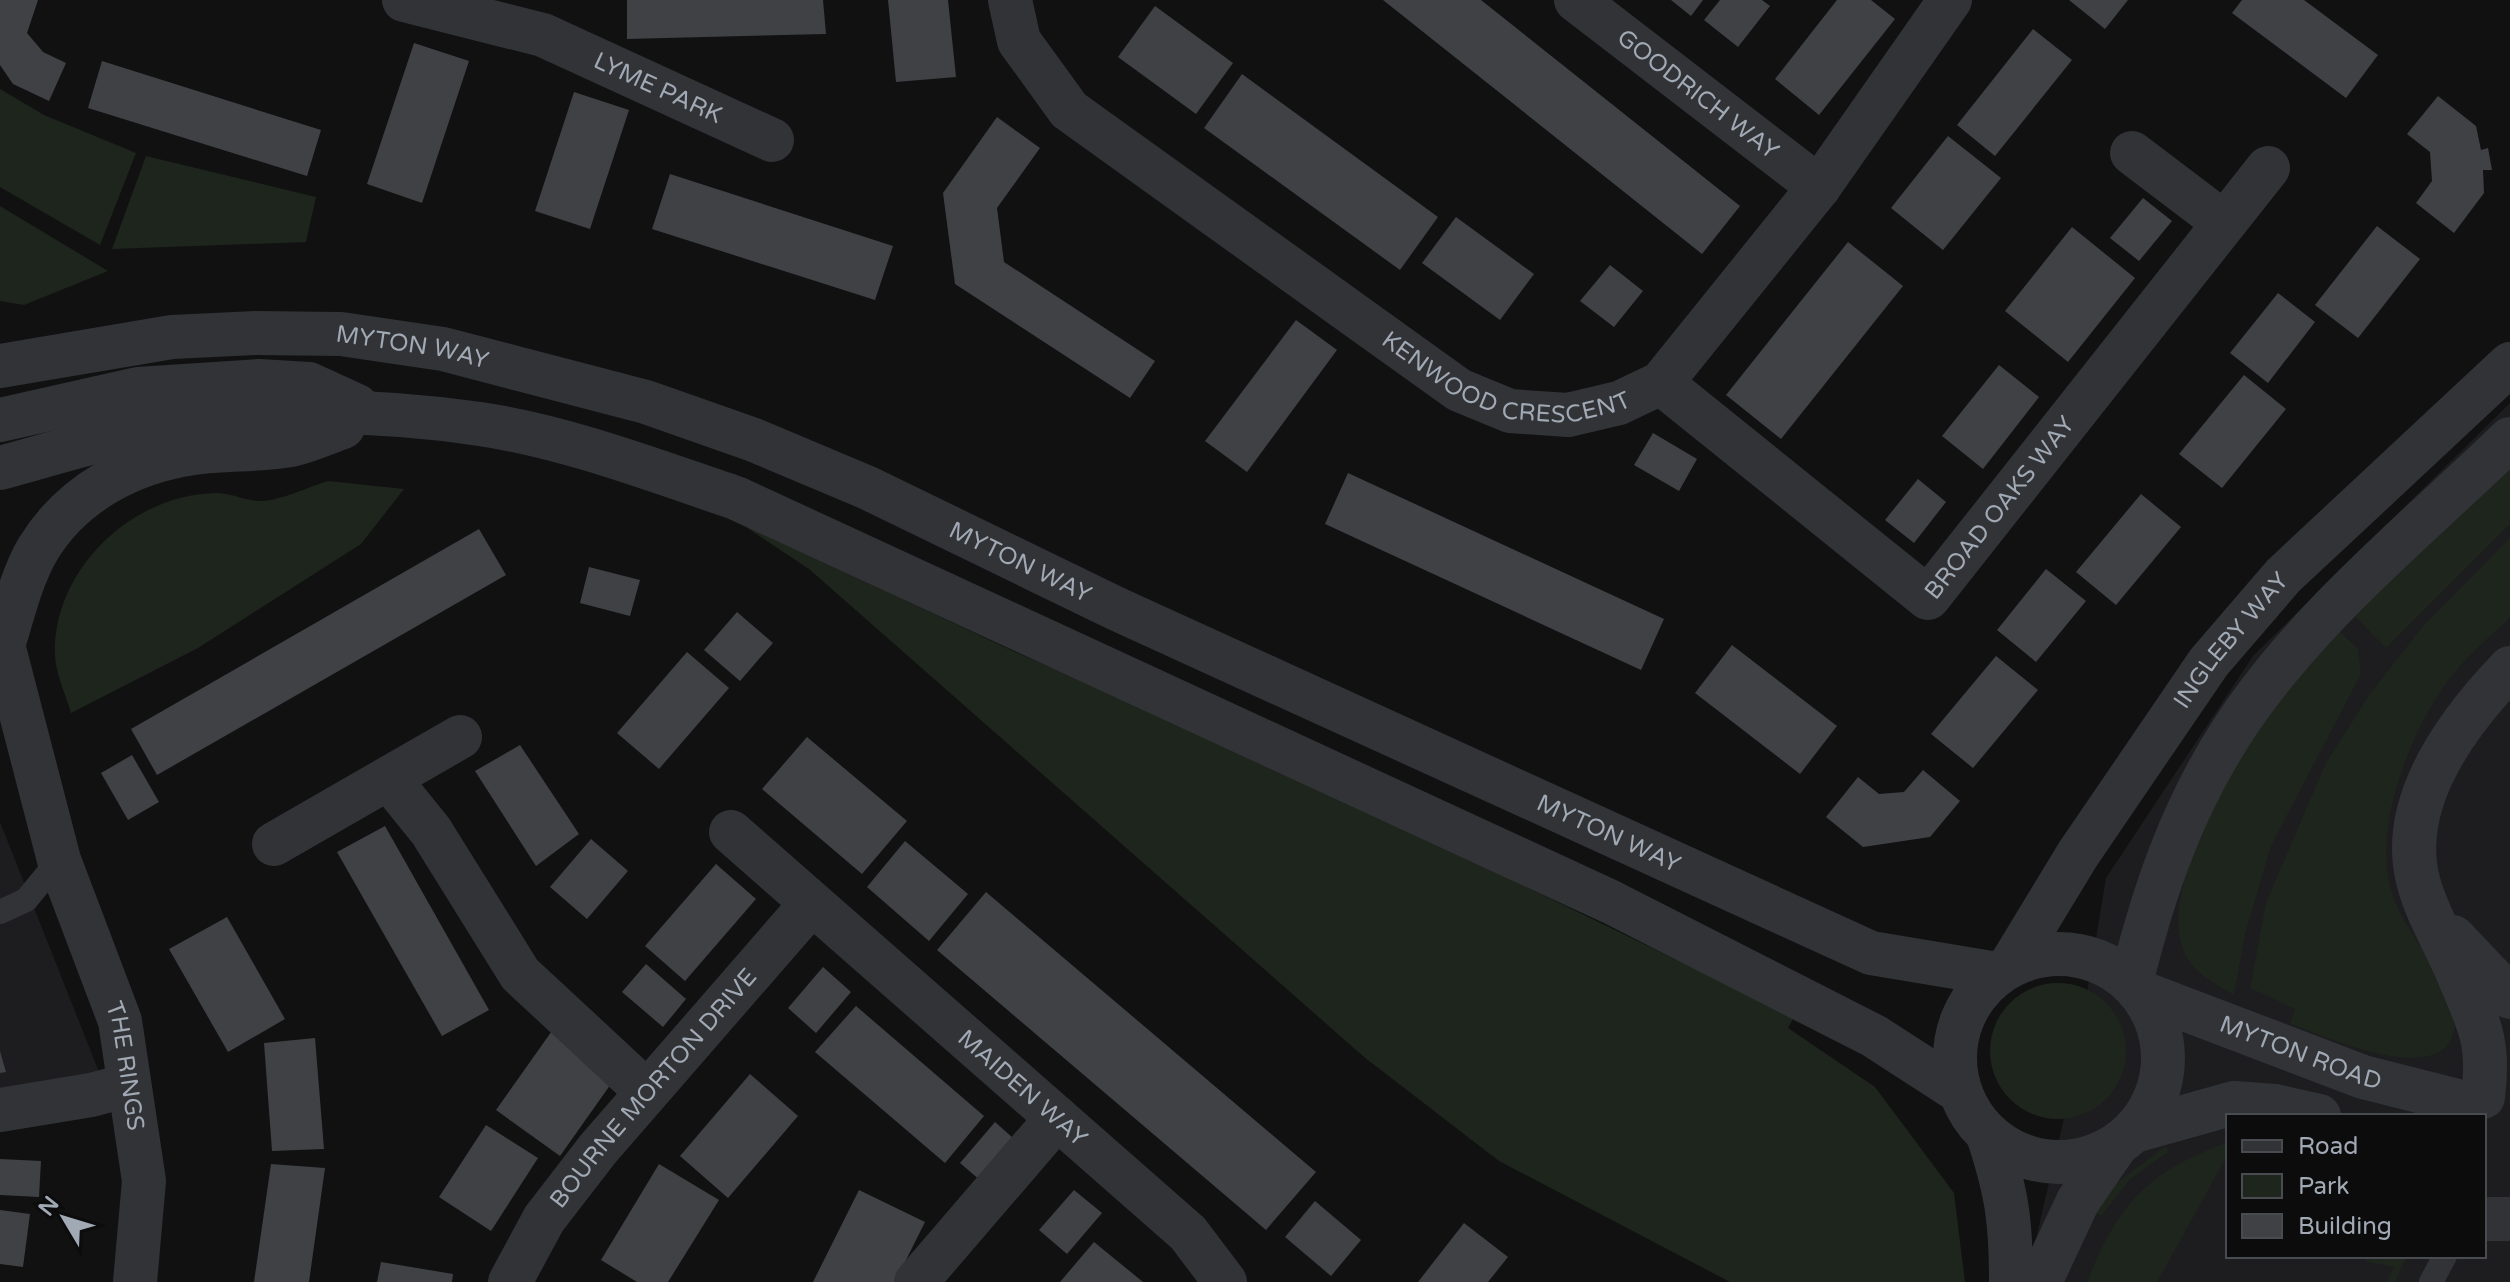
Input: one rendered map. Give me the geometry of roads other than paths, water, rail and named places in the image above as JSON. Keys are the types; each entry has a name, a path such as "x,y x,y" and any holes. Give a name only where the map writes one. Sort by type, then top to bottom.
{"street":[{"name":"LYME PARK","path":"404,0 549,18 772,140"},
{"name":"KENWOOD CRESCENT","path":"1010,0 1019,41 1069,110 1459,390 1510,411 1568,415 1619,403 1661,383 1819,187 1950,0"},
{"name":"GOODRICH WAY","path":"1576,0 1819,187"},
{"path":"2132,153 2223,222"},
{"name":"BROAD OAKS WAY","path":"1661,383 1928,598 2268,168"},
{"name":"MYTON WAY","path":"0,366 172,337 256,333 341,334 443,349 646,402 754,440 868,488 1117,609 1871,953 2004,970"},
{"name":"INGLEBY WAY","path":"2004,970 2095,828 2209,662 2283,576 2510,364"},
{"path":"0,420 138,389 259,381 309,384 377,415"},
{"path":"0,468 162,425 256,415 377,415 496,428 600,452 736,498 1611,902 1874,1036 1959,1091"},
{"path":"2,639 39,548 60,520 94,488 124,472 192,453 291,445 377,415"},
{"path":"2135,987 2169,852 2233,730 2262,690 2334,609 2510,439"},
{"name":"THE RINGS","path":"2,639 59,860"},
{"path":"2478,1103 2488,1059 2480,1025 2418,883 2418,818 2429,783 2459,727 2510,668"},
{"path":"274,844 460,737"},
{"name":"THE RINGS","path":"0,744 59,860 120,1021 144,1181 135,1282"},
{"path":"389,779 431,831 520,974 647,1092"},
{"name":"MAIDEN WAY","path":"731,832 1188,1233 1225,1282"},
{"name":"BOURNE MORTON DRIVE","path":"510,1282 544,1219 647,1092 811,904"},
{"path":"2434,918 2510,997"},
{"path":"2040,1282 2078,1201 2124,1139 2152,1106 2162,1077 2163,1047 2155,1018 2135,987 2093,960 2064,954 2036,957 2004,970 1981,989 1962,1019 1955,1055 1959,1091 1976,1122 2010,1151 2036,1161 2065,1163 2093,1158 2124,1139 2234,1103 2275,1106 2310,1114"},
{"name":"MYTON ROAD","path":"2135,987 2363,1077 2478,1103"},
{"path":"0,1110 91,1095 129,1085"},
{"path":"916,1282 1057,1118"},
{"path":"1988,1135 2007,1193 2012,1241 2011,1282"},
{"path":"2486,1219 2510,1219"}],"lane":[{"path":"0,912 26,900 59,860"},
{"path":"2431,1282 2444,1258"}]}
